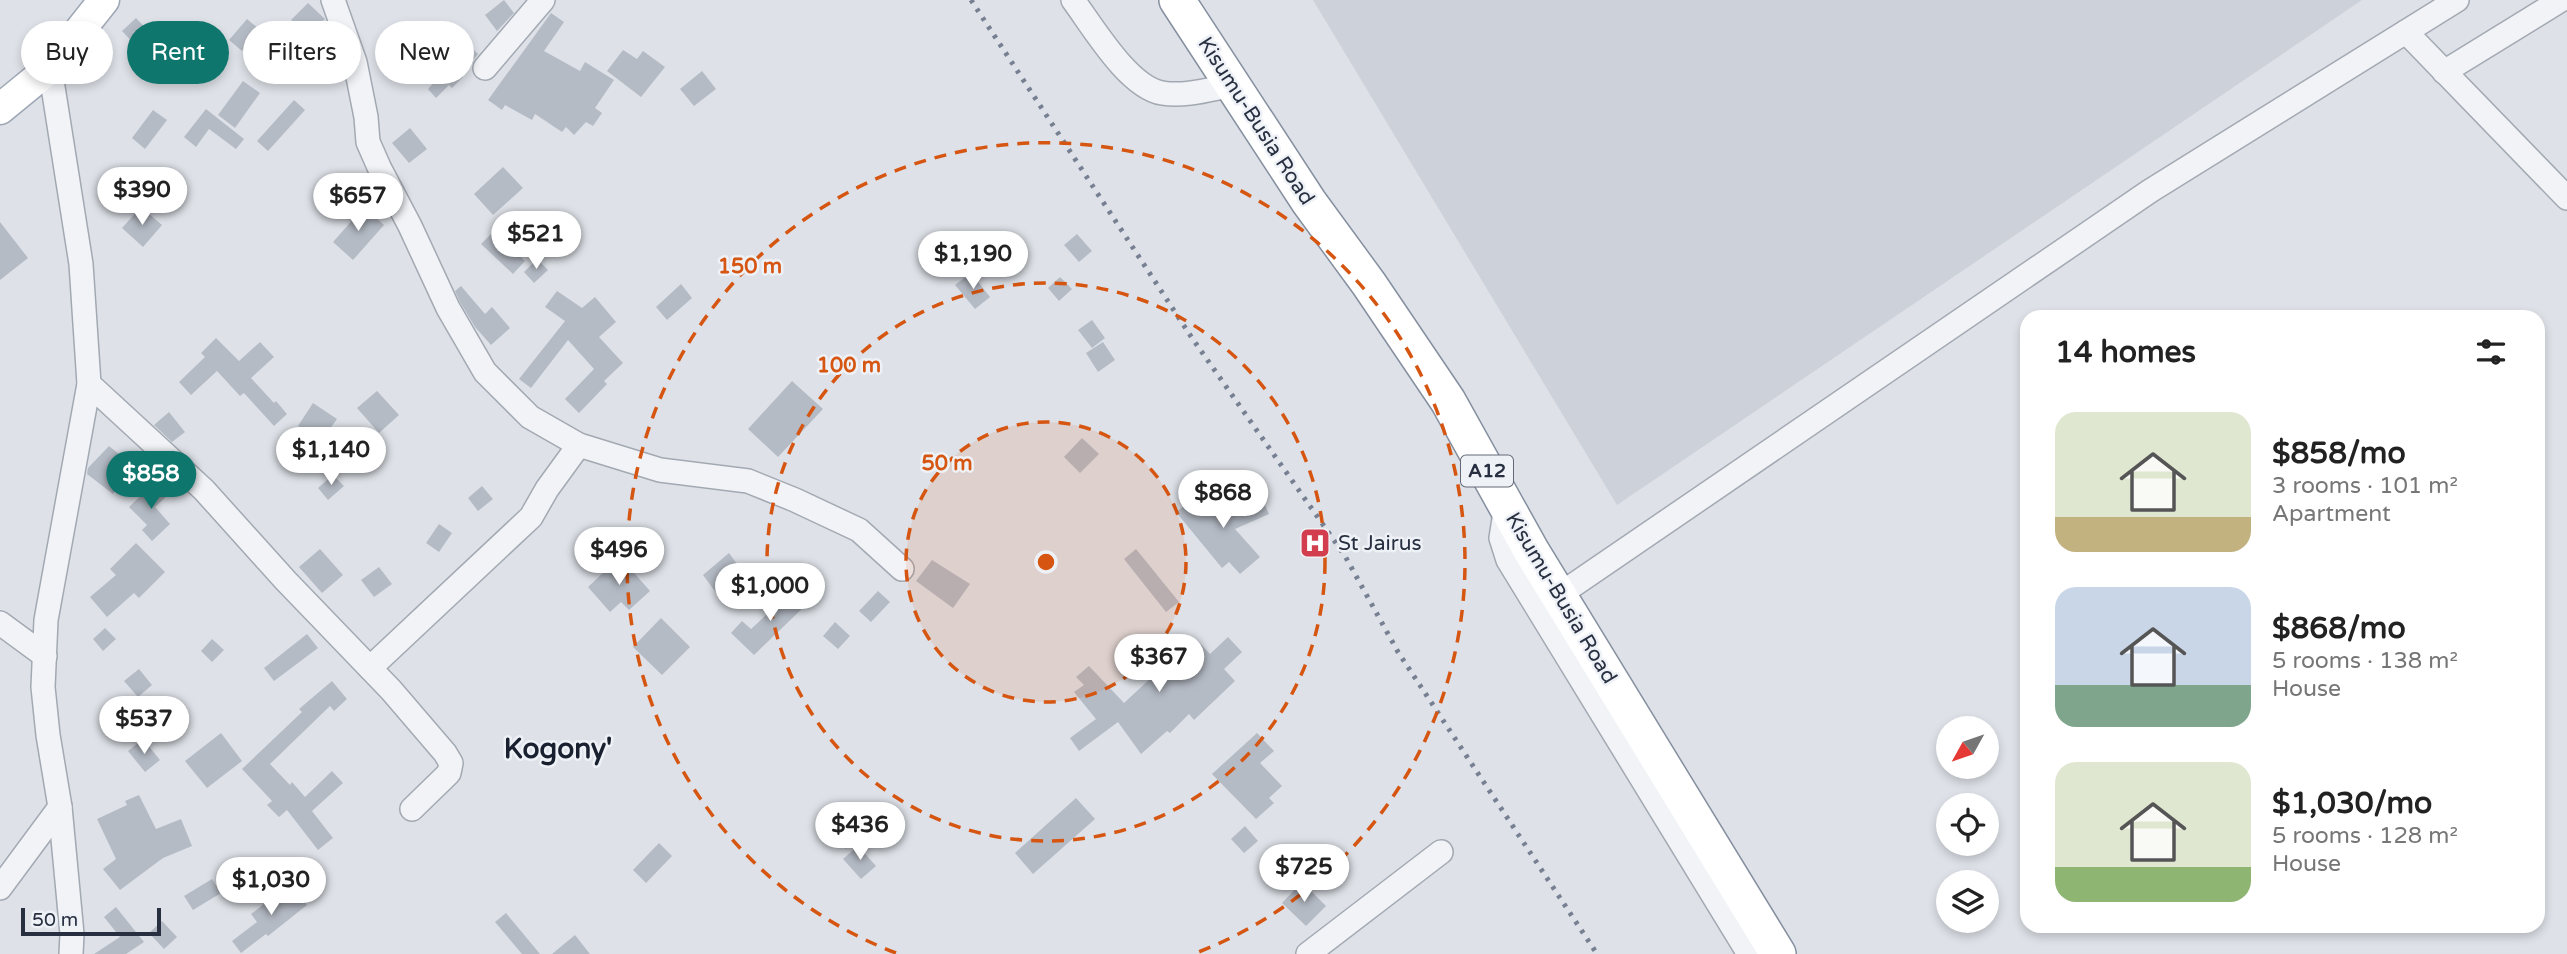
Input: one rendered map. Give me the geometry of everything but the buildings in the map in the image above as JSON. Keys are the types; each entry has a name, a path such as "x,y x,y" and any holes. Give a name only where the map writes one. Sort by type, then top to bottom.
{"highway":[{"name":"Kisumu-Busia Road","path":"1177,0 1308,202 1369,284 1448,401 1559,596 1778,954"}],"main road":[{"path":"87,21 104,0"},
{"path":"0,109 30,84"}],"street":[{"path":"334,0 355,62 368,142 447,308 485,372 530,417 579,445 660,470 748,481 820,510 859,530 902,569"},
{"path":"485,68 543,0"},
{"path":"1073,0 1118,62 1141,82 1161,93 1187,93 1233,85"},
{"path":"1559,596 2150,191 2457,0"},
{"path":"2444,72 2561,0"},
{"path":"2406,32 2567,198"},
{"path":"53,84 81,264 89,384 46,620 43,688 60,807 72,934 71,954"},
{"path":"89,384 204,490 370,668 451,763 449,773 412,809"},
{"path":"370,668 531,517 547,489 579,445"},
{"path":"1506,506 1501,538 1508,560 1749,954"},
{"path":"0,623 45,656"},
{"path":"0,888 60,807"},
{"path":"1308,954 1441,852"}],"shaded area":[{"path":"1313,0 2362,0 1617,505"}],"railway":[{"path":"971,0 1192,338 1345,556 1398,652 1597,954"}],"place":[{"name":"St Jairus","path":"1315,543"}],"district":[{"name":"Kogony'","path":"558,749"}]}
